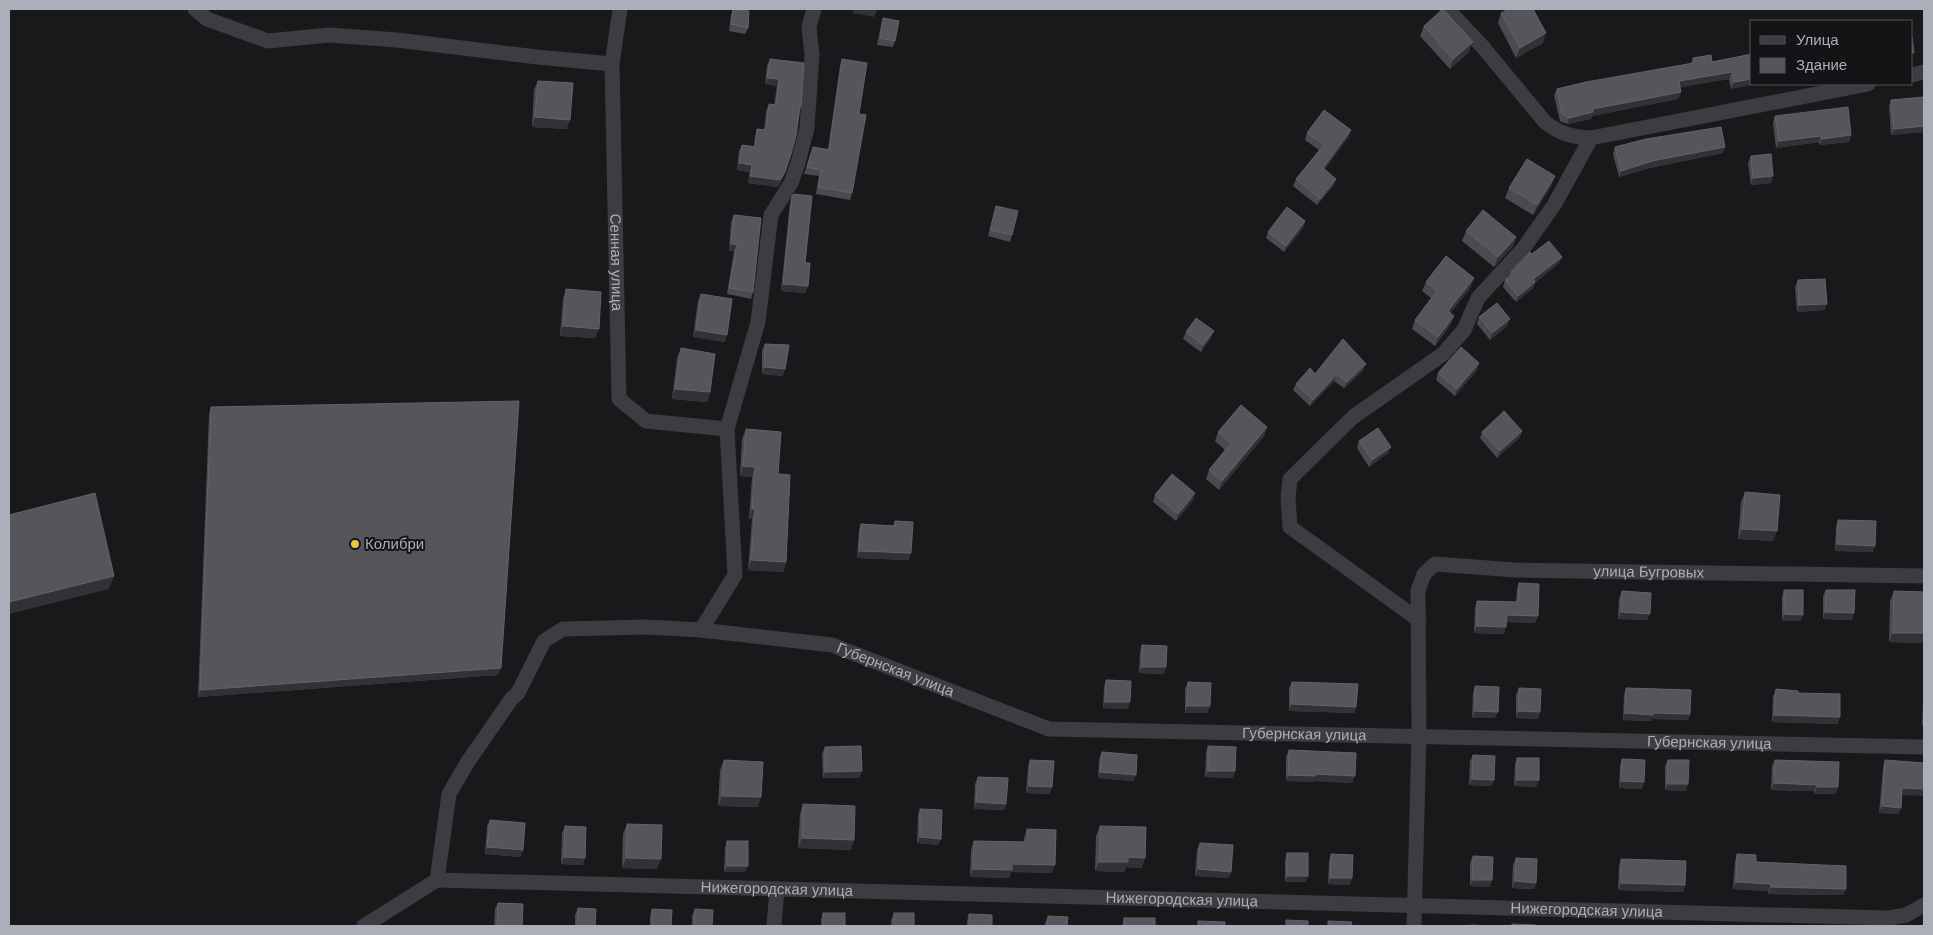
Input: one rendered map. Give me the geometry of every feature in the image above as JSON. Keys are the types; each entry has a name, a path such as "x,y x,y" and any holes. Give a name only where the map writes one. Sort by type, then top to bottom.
{"street":[{"path":"195,9 207,19 268,41 329,35 397,40 612,64"},
{"name":"Сенная улица","path":"620,9 612,64 619,399 646,421 727,429"},
{"path":"701,630 735,575 727,429 758,322 764,292 771,215 791,183 806,128 812,55 809,27 814,9"},
{"path":"1448,9 1482,46 1545,122 1557,132 1573,137 1591,138 1863,85"},
{"path":"1419,620 1290,527 1288,498 1290,479 1353,418 1443,354 1464,330 1478,298 1523,249 1554,205 1591,138"},
{"name":"улица Бугровых","path":"1414,926 1419,736 1418,591 1424,574 1435,564 1515,570 1924,576"},
{"name":"Губернская улица","path":"437,880 449,794 473,755 512,698 518,693 544,641 563,629 646,627 701,630 832,644 1049,729 1924,747"},
{"path":"364,926 437,880"},
{"name":"Нижегородская улица","path":"437,880 1889,918 1906,915 1924,905"},
{"path":"774,926 777,890"}],"building":[{"path":"733,9 749,11 748,28 731,24"},
{"path":"1443,9 1473,42 1453,59 1424,26"},
{"path":"1509,9 1533,9 1546,33 1520,48 1501,13"},
{"path":"883,18 899,21 895,41 880,38"},
{"path":"1750,54 1750,79 1734,82 1732,72 1679,81 1681,92 1593,109 1593,112 1569,118 1562,114 1557,89 1694,63 1693,58 1711,55 1712,62"},
{"path":"770,59 804,63 801,107 796,136 785,172 780,180 750,176 752,165 739,163 742,145 755,147 757,129 766,130 769,104 776,105 779,79 767,78"},
{"path":"842,59 867,63 859,114 866,115 852,193 818,187 821,170 807,167 813,147 829,150"},
{"path":"538,81 573,83 570,120 535,117"},
{"path":"1924,97 1924,126 1894,129 1891,100"},
{"path":"1848,107 1851,135 1822,139 1821,136 1779,141 1775,116"},
{"path":"1324,110 1351,130 1323,168 1336,179 1320,199 1296,179 1324,145 1307,133"},
{"path":"1721,127 1725,147 1652,161 1621,171 1615,147 1646,139"},
{"path":"1771,154 1773,176 1753,178 1751,156"},
{"path":"1527,159 1555,176 1537,205 1509,188"},
{"path":"794,194 812,196 805,263 810,263 808,286 783,284 792,196"},
{"path":"996,206 1018,211 1012,235 990,230"},
{"path":"1287,207 1305,221 1286,246 1268,232"},
{"path":"1483,210 1516,237 1498,257 1466,231"},
{"path":"734,215 761,218 753,292 729,288 737,245 731,244"},
{"path":"1549,241 1562,257 1533,279 1535,282 1518,296 1505,280 1530,252 1532,254"},
{"path":"1446,256 1474,278 1448,311 1454,316 1438,337 1415,320 1437,291 1426,282"},
{"path":"1825,279 1827,304 1799,305 1798,280"},
{"path":"566,289 601,292 599,329 563,326"},
{"path":"701,294 732,299 727,335 696,330"},
{"path":"1497,303 1510,319 1492,333 1479,317"},
{"path":"1196,318 1214,331 1203,345 1186,332"},
{"path":"1343,339 1366,364 1347,382 1337,374 1313,400 1296,384 1310,368 1315,374"},
{"path":"765,344 789,345 785,369 764,367"},
{"path":"1461,347 1479,363 1457,389 1438,373"},
{"path":"681,348 715,354 710,392 675,389"},
{"name":"Колибри","path":"519,401 501,668 200,690 211,407"},
{"path":"1241,405 1267,427 1222,481 1209,470 1231,443 1218,432"},
{"path":"1504,411 1522,431 1500,451 1482,432"},
{"path":"1378,428 1391,447 1372,460 1359,441"},
{"path":"746,429 781,432 778,474 790,475 786,562 751,560 755,509 752,509 755,467 743,466"},
{"path":"1172,474 1195,493 1178,514 1155,495"},
{"path":"1745,492 1780,495 1777,531 1742,529"},
{"path":"95,493 114,576 9,602 9,515"},
{"path":"1838,520 1876,521 1875,546 1837,544"},
{"path":"895,521 913,522 911,553 859,551 861,524 895,526"},
{"path":"1519,583 1539,584 1538,616 1507,615 1506,627 1477,626 1477,601 1518,602"},
{"path":"1784,590 1803,590 1803,615 1784,614"},
{"path":"1826,590 1855,590 1854,613 1825,612"},
{"path":"1622,591 1651,593 1650,614 1621,612"},
{"path":"1894,591 1924,592 1924,633 1893,633"},
{"path":"1142,645 1167,646 1166,667 1142,667"},
{"path":"1106,680 1131,681 1130,702 1105,702"},
{"path":"1188,682 1211,683 1210,706 1187,706"},
{"path":"1292,682 1358,684 1356,707 1291,704"},
{"path":"1475,686 1499,687 1498,712 1475,711"},
{"path":"1519,688 1541,689 1540,712 1518,711"},
{"path":"1626,688 1691,690 1690,714 1653,713 1653,715 1625,713"},
{"path":"1776,689 1798,691 1798,693 1840,694 1840,717 1774,715"},
{"path":"861,746 862,771 825,772 825,747"},
{"path":"1208,746 1236,747 1235,771 1208,771"},
{"path":"1289,750 1356,753 1355,776 1288,775"},
{"path":"1102,752 1137,755 1136,775 1100,772"},
{"path":"1473,755 1495,756 1494,780 1472,779"},
{"path":"1517,758 1539,758 1539,780 1517,780"},
{"path":"1622,759 1645,760 1644,782 1621,781"},
{"path":"724,760 763,762 761,797 722,796"},
{"path":"1030,760 1054,761 1052,787 1029,786"},
{"path":"1668,760 1689,760 1688,784 1667,784"},
{"path":"1775,760 1839,762 1838,787 1774,783"},
{"path":"1885,760 1924,763 1924,789 1902,788 1901,808 1882,806"},
{"path":"978,777 1008,778 1006,804 976,802"},
{"path":"803,804 855,806 854,840 802,838"},
{"path":"920,809 942,810 941,839 920,837"},
{"path":"490,820 525,823 523,850 487,847"},
{"path":"627,824 662,825 661,859 626,858"},
{"path":"565,826 586,827 585,858 564,857"},
{"path":"1100,826 1146,827 1145,858 1128,857 1128,862 1099,862"},
{"path":"1027,829 1056,830 1055,865 1012,864 1012,870 973,869 974,841 1027,842"},
{"path":"727,841 748,841 748,866 727,866"},
{"path":"1200,843 1233,845 1231,872 1198,869"},
{"path":"1287,853 1308,853 1308,876 1287,876"},
{"path":"1331,854 1353,855 1352,878 1330,878"},
{"path":"1737,854 1756,855 1756,862 1846,866 1846,889 1771,887 1771,884 1736,882"},
{"path":"1473,856 1493,857 1492,880 1472,880"},
{"path":"1516,858 1537,859 1536,883 1515,881"},
{"path":"1621,859 1686,861 1685,885 1621,883"},
{"path":"498,903 523,904 522,926 497,925"},
{"path":"578,908 596,909 595,926 577,926"},
{"path":"652,909 672,910 671,926 652,926"},
{"path":"695,909 713,910 712,926 694,926"},
{"path":"823,913 845,913 845,926 823,926"},
{"path":"894,913 914,913 914,926 894,926"},
{"path":"969,914 992,915 992,926 969,926"},
{"path":"1048,916 1068,917 1067,926 1047,926"},
{"path":"1124,918 1155,918 1155,926 1124,926"},
{"path":"1286,920 1308,921 1308,926 1286,926"},
{"path":"1198,921 1225,922 1225,926 1198,926"},
{"path":"1328,921 1352,922 1351,926 1328,926"},
{"path":"1512,924 1536,925 1536,926 1512,926"}],"place":[{"name":"Колибри","path":"355,544"}]}
